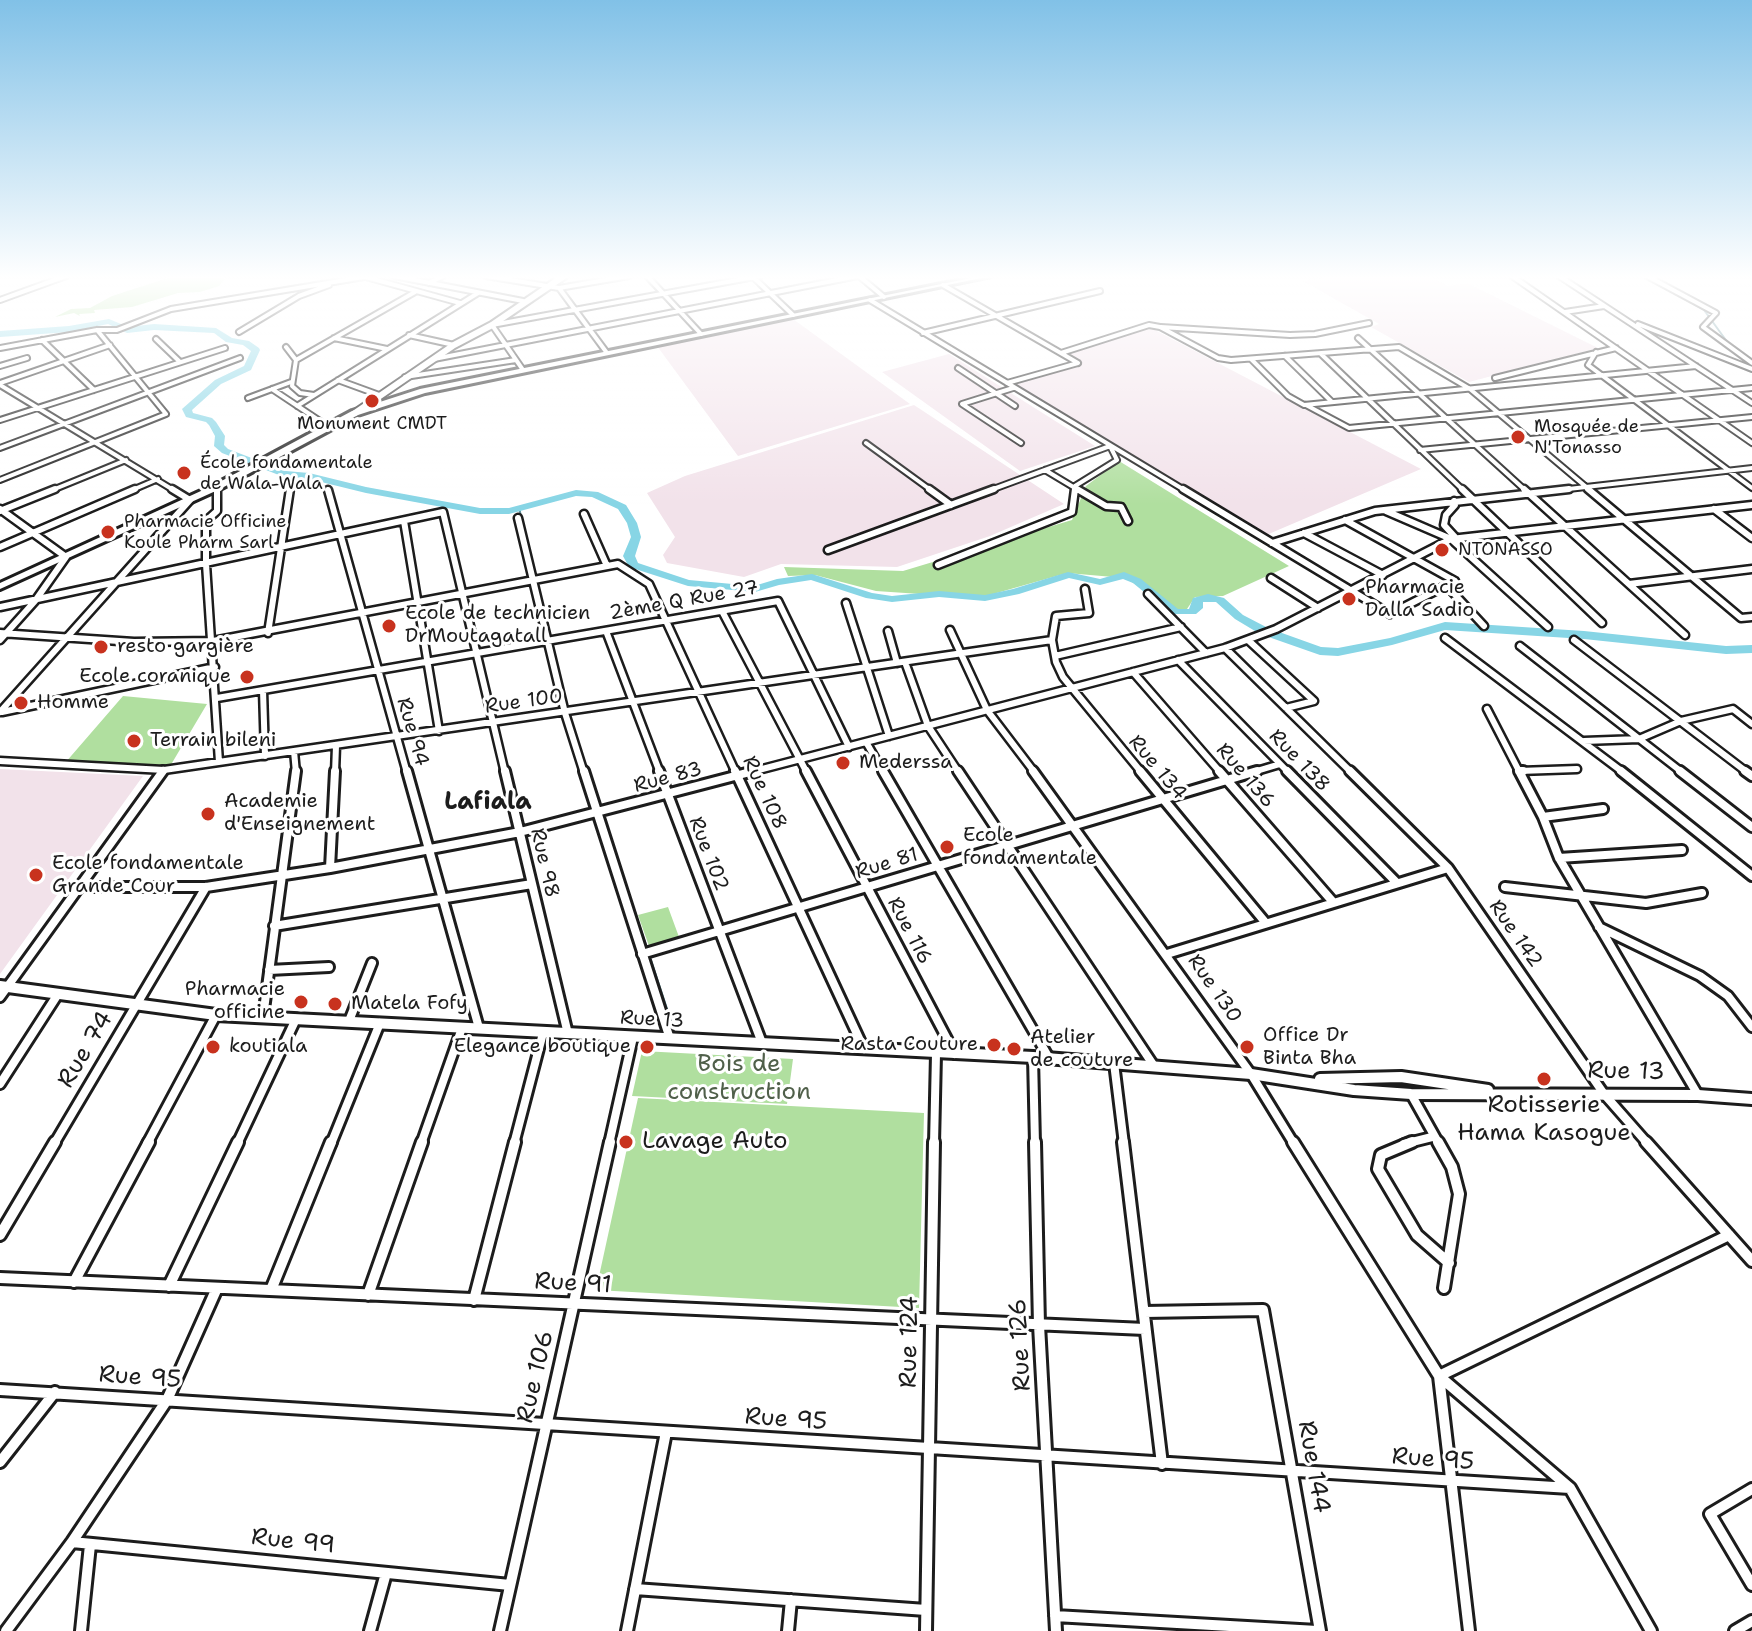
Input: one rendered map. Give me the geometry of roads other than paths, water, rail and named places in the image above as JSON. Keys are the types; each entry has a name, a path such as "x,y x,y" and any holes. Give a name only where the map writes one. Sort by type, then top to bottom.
{"main road":[{"path":"0,586 217,487 355,413 423,391 611,352"}],"street":[{"path":"53,352 94,390"},
{"path":"0,384 90,352"},
{"path":"0,480 166,414 116,352"},
{"path":"170,352 180,362"},
{"path":"0,420 212,352"},
{"path":"290,352 296,360"},
{"path":"291,382 296,360 309,352"},
{"path":"297,406 382,352"},
{"path":"355,413 444,352"},
{"path":"434,359 469,352"},
{"path":"511,352 523,370"},
{"path":"954,352 1390,614 1455,581 1345,520"},
{"path":"1207,352 1218,358 1251,359 1340,352"},
{"path":"1374,352 1685,635"},
{"path":"1408,352 1470,389 1741,618 1752,617"},
{"path":"1596,352 1588,365 1752,488"},
{"path":"1495,378 1596,352"},
{"path":"1622,352 1752,443"},
{"path":"1675,352 1752,403"},
{"path":"1715,352 1752,366"},
{"path":"1735,352 1752,366"},
{"path":"1006,384 1078,363 1061,353"},
{"path":"1321,354 1602,623"},
{"path":"1285,356 1332,402"},
{"path":"0,366 27,358"},
{"path":"0,448 240,358"},
{"path":"1251,359 1288,396 1349,428 1752,388"},
{"path":"405,377 516,360"},
{"path":"1304,405 1696,366"},
{"path":"958,368 1015,406"},
{"path":"338,380 379,395"},
{"path":"248,398 291,382"},
{"path":"291,382 300,393 314,395"},
{"path":"0,384 190,500 0,712"},
{"path":"1013,388 962,404 1021,443"},
{"path":"272,389 329,427"},
{"path":"1419,450 1752,417"},
{"path":"866,443 951,505"},
{"path":"828,550 1110,446"},
{"path":"1075,486 1117,460 1110,446"},
{"path":"1,510 126,460"},
{"path":"1272,543 1385,510 1752,468"},
{"path":"1045,470 1106,506 1121,507 1128,521"},
{"path":"0,547 158,479"},
{"path":"938,565 1072,512 1075,486"},
{"path":"217,487 217,511 207,520 206,526 206,564 219,762"},
{"path":"268,633 290,487"},
{"name":"Rue 94","path":"328,490 479,1028"},
{"path":"1454,501 1455,505 1446,515 1444,525 1548,627"},
{"path":"1385,510 1454,538 1752,505"},
{"path":"1714,509 1752,538"},
{"path":"0,640 3,633 35,601 66,557 1,510"},
{"name":"Rue 98","path":"404,521 443,512 568,1034"},
{"path":"3,633 134,642 213,641 268,633 607,566 584,514"},
{"path":"518,518 565,713 670,1039"},
{"path":"0,607 404,521 439,731"},
{"path":"1303,532 1383,575"},
{"name":"Rue 83","path":"80,887 206,887 429,850 596,814 1225,648 1276,629 1454,538"},
{"name":"Rue 108","path":"607,566 618,564 649,584 864,1049"},
{"path":"1629,584 1752,569"},
{"path":"1271,578 1318,608"},
{"path":"1446,585 1484,626"},
{"name":"Rue 134","path":"1085,589 1089,613 1056,616 1054,622 1052,640 1055,656 1070,689 1265,922"},
{"path":"1148,594 1206,653"},
{"name":"2ème Q Rue 27","path":"217,698 778,601 815,675"},
{"path":"846,603 889,736"},
{"name":"Rue 116","path":"722,611 955,1054"},
{"path":"1055,656 1181,627"},
{"name":"Rue 130","path":"950,630 958,654 987,710 1074,825 1251,1074 1439,1376"},
{"name":"Rue 102","path":"606,631 762,1043"},
{"path":"888,631 928,726 1154,1066"},
{"path":"1445,638 1748,868 1752,876"},
{"path":"1251,639 1314,701 1286,708"},
{"name":"Rue 100","path":"0,761 164,770 1052,640"},
{"path":"1574,640 1752,776"},
{"path":"1520,646 1752,827"},
{"name":"Rue 142","path":"1225,648 1448,868 1604,1094 1752,1261"},
{"name":"Rue 138","path":"1178,660 1397,883"},
{"path":"0,712 215,667"},
{"name":"Rue 136","path":"1133,672 1333,902"},
{"path":"815,675 849,747"},
{"path":"263,690 265,756"},
{"path":"1487,709 1543,817 1559,858 1698,1095"},
{"path":"1584,741 1639,739 1681,721 1733,709 1752,724"},
{"path":"866,742 1049,1058"},
{"path":"330,868 336,746"},
{"path":"263,1017 296,776 294,751"},
{"name":"Rue 81","path":"642,954 1280,764"},
{"path":"1519,771 1577,769"},
{"path":"2,990 164,770"},
{"path":"1543,817 1603,809"},
{"path":"1559,858 1682,850"},
{"path":"1167,954 1448,868"},
{"path":"274,926 443,901 532,884"},
{"name":"Rue 74","path":"0,1235 206,887"},
{"path":"1505,887 1646,903 1702,893"},
{"path":"1599,927 1700,976 1728,996 1752,1027"},
{"path":"349,1021 372,963"},
{"path":"269,970 329,967"},
{"name":"Rue 13","path":"2,990 58,994 216,1015 1049,1058 1251,1074 1354,1090 1411,1094 1698,1095 1752,1099"},
{"path":"0,1084 58,994"},
{"path":"74,1282 216,1015"},
{"path":"169,1286 296,1019"},
{"path":"271,1290 380,1023"},
{"path":"368,1295 462,1028"},
{"path":"474,1300 543,1033"},
{"name":"Rue 106","path":"500,1631 633,1037"},
{"name":"Rue 124","path":"926,1631 936,1054"},
{"name":"Rue 126","path":"1033,1057 1039,1325 1056,1631"},
{"path":"1114,1063 1162,1464"},
{"name":"Rue 13","path":"1303,1080 1401,1077 1499,1093"},
{"path":"1411,1094 1432,1137 1452,1167 1459,1194 1444,1288"},
{"path":"1432,1137 1399,1145 1381,1155 1378,1169 1417,1235 1449,1263"},
{"path":"1439,1376 1729,1235"},
{"name":"Rue 91","path":"0,1278 1145,1329"},
{"path":"6,1631 72,1542 167,1400 217,1288"},
{"name":"Rue 144","path":"1144,1312 1263,1310 1294,1469 1319,1631"},
{"path":"1439,1376 1469,1631"},
{"path":"1439,1376 1570,1488 1651,1631"},
{"name":"Rue 95","path":"0,1390 1570,1488"},
{"path":"0,1462 55,1392"},
{"path":"627,1631 666,1432"},
{"path":"1752,1489 1710,1514 1752,1585"},
{"name":"Rue 99","path":"72,1542 510,1585"},
{"path":"81,1631 90,1545"},
{"path":"370,1631 386,1573"},
{"path":"635,1589 926,1610"},
{"path":"788,1631 791,1600"},
{"path":"1055,1616 1202,1628 1319,1631"},
{"path":"1735,1631 1752,1621"}],"waterway":[{"path":"255,352 248,368 218,382 187,409 189,415 213,424 220,436 219,446 225,451 284,474 309,476 480,511 509,511 576,493 594,494 622,507 632,523 636,537 629,556 633,565 688,583 755,589 812,577 870,596 892,599 939,594 985,598 1068,575 1100,582 1124,575 1137,581 1175,612 1192,612 1197,608 1197,600 1208,597 1220,600 1239,617 1264,631 1320,651 1338,652 1445,626 1584,635 1726,650 1752,649"},
{"path":"1735,352 1744,360"},
{"path":"519,508 536,577"},
{"path":"537,583 548,631"},
{"path":"617,859 647,948"},
{"path":"649,954 671,1021"}],"place":[{"name":"Monument CMDT","path":"372,401"},
{"name":"Mosquée de N'Tonasso","path":"1518,437"},
{"name":"École fondamentale de Wala-Wala","path":"184,473"},
{"name":"Pharmacie Officine Koule Pharm Sarl","path":"108,532"},
{"name":"NTONASSO","path":"1442,550"},
{"name":"Pharmacie Dalla Sadio","path":"1349,599"},
{"name":"Ecole de technicien DrMoutagatall","path":"389,626"},
{"name":"resto gargière","path":"101,647"},
{"name":"Ecole coranique","path":"247,677"},
{"name":"Homme","path":"21,703"},
{"name":"Terrain bileni","path":"134,741"},
{"name":"Mederssa","path":"843,763"},
{"name":"Academie d'Enseignement","path":"208,814"},
{"name":"Ecole fondamentale","path":"947,847"},
{"name":"Ecole fondamentale Grande Cour","path":"36,875"},
{"name":"Pharmacie officine","path":"301,1002"},
{"name":"Matela Fofy","path":"335,1004"},
{"name":"Rasta Couture","path":"994,1045"},
{"name":"koutiala","path":"213,1047"},
{"name":"Elegance boutique","path":"647,1047"},
{"name":"Office Dr Binta Bha","path":"1247,1047"},
{"name":"Atelier de couture","path":"1014,1049"},
{"name":"Rotisserie Hama Kasogue","path":"1544,1079"},
{"name":"Lavage Auto","path":"626,1142"}],"district":[{"name":"Lafiala","path":"488,803"}],"park label":[{"name":"Bois de construction","path":"739,1079"}]}
